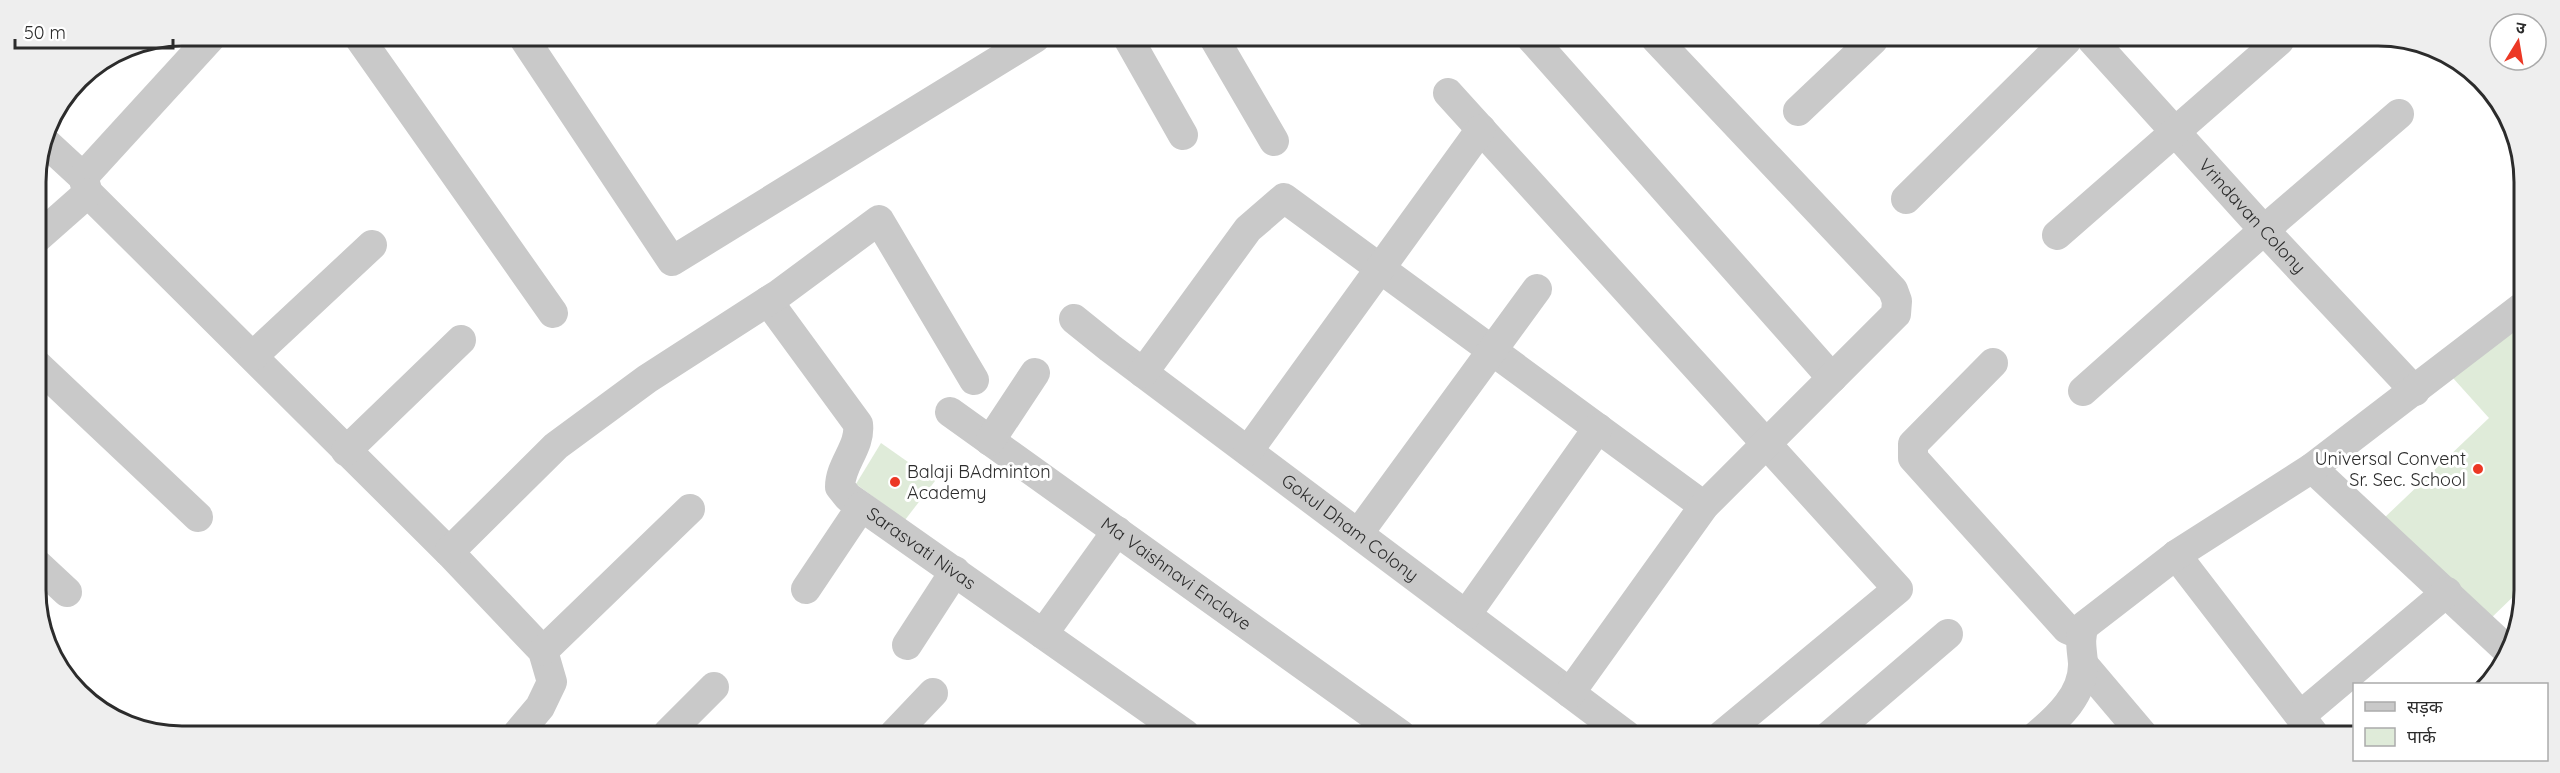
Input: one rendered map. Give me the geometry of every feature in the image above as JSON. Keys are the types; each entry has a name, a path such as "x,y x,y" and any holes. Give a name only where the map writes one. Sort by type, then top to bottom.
{"street":[{"path":"47,227 203,47"},
{"path":"366,47 553,313"},
{"path":"530,47 672,261 1020,47"},
{"path":"1133,47 1183,135"},
{"path":"1219,47 1274,141"},
{"path":"1539,47 1833,378"},
{"path":"1570,693 1704,506 1896,314 1897,301 1893,290 1664,47"},
{"path":"1798,111 1866,47"},
{"path":"1906,199 2060,47"},
{"name":"Vrindavan Colony","path":"2098,47 2264,230 2415,391"},
{"path":"2057,235 2272,47"},
{"path":"1448,93 1768,443 1898,589 1733,726"},
{"path":"2084,391 2398,114"},
{"path":"1248,452 1481,129"},
{"path":"51,148 346,451 449,552 543,651 552,682 540,707 524,726"},
{"path":"1143,374 1248,229 1284,198 1704,506"},
{"path":"449,552 556,446 647,379 768,300 879,220 974,380"},
{"path":"253,356 372,245"},
{"path":"1358,534 1537,289"},
{"name":"Sarasvati Nivas","path":"768,300 858,424 857,441 840,478 840,487 861,507 1174,726"},
{"path":"2049,726 2068,706 2076,691 2084,626 2176,555 2312,468 2514,313"},
{"name":"Gokul Dham Colony","path":"1074,319 1143,374 1614,726"},
{"path":"346,451 461,340"},
{"path":"1993,363 1913,444 1913,458 2067,629 2137,726"},
{"path":"990,441 1035,373"},
{"path":"47,374 198,517"},
{"name":"Ma Vaishnavi Enclave","path":"950,412 1388,726"},
{"path":"1466,615 1598,428"},
{"path":"2312,468 2502,645"},
{"path":"806,589 861,507"},
{"path":"543,651 690,509"},
{"path":"1043,634 1117,531"},
{"path":"2176,555 2308,726 2447,592"},
{"path":"907,645 955,571"},
{"path":"46,572 68,592"},
{"path":"1841,726 1948,634"},
{"path":"675,726 714,687"},
{"path":"902,726 933,693"}],"green space":[{"name":"Universal Convent Sr. Sec. School","path":"2514,329 2514,590 2513,597 2488,621 2382,520 2489,418 2453,378"},
{"name":"Balaji BAdminton Academy","path":"881,443 935,481 905,520 856,484"}],"place":[{"name":"Universal Convent Sr. Sec. School","path":"2478,469"},
{"name":"Balaji BAdminton Academy","path":"895,482"}]}
